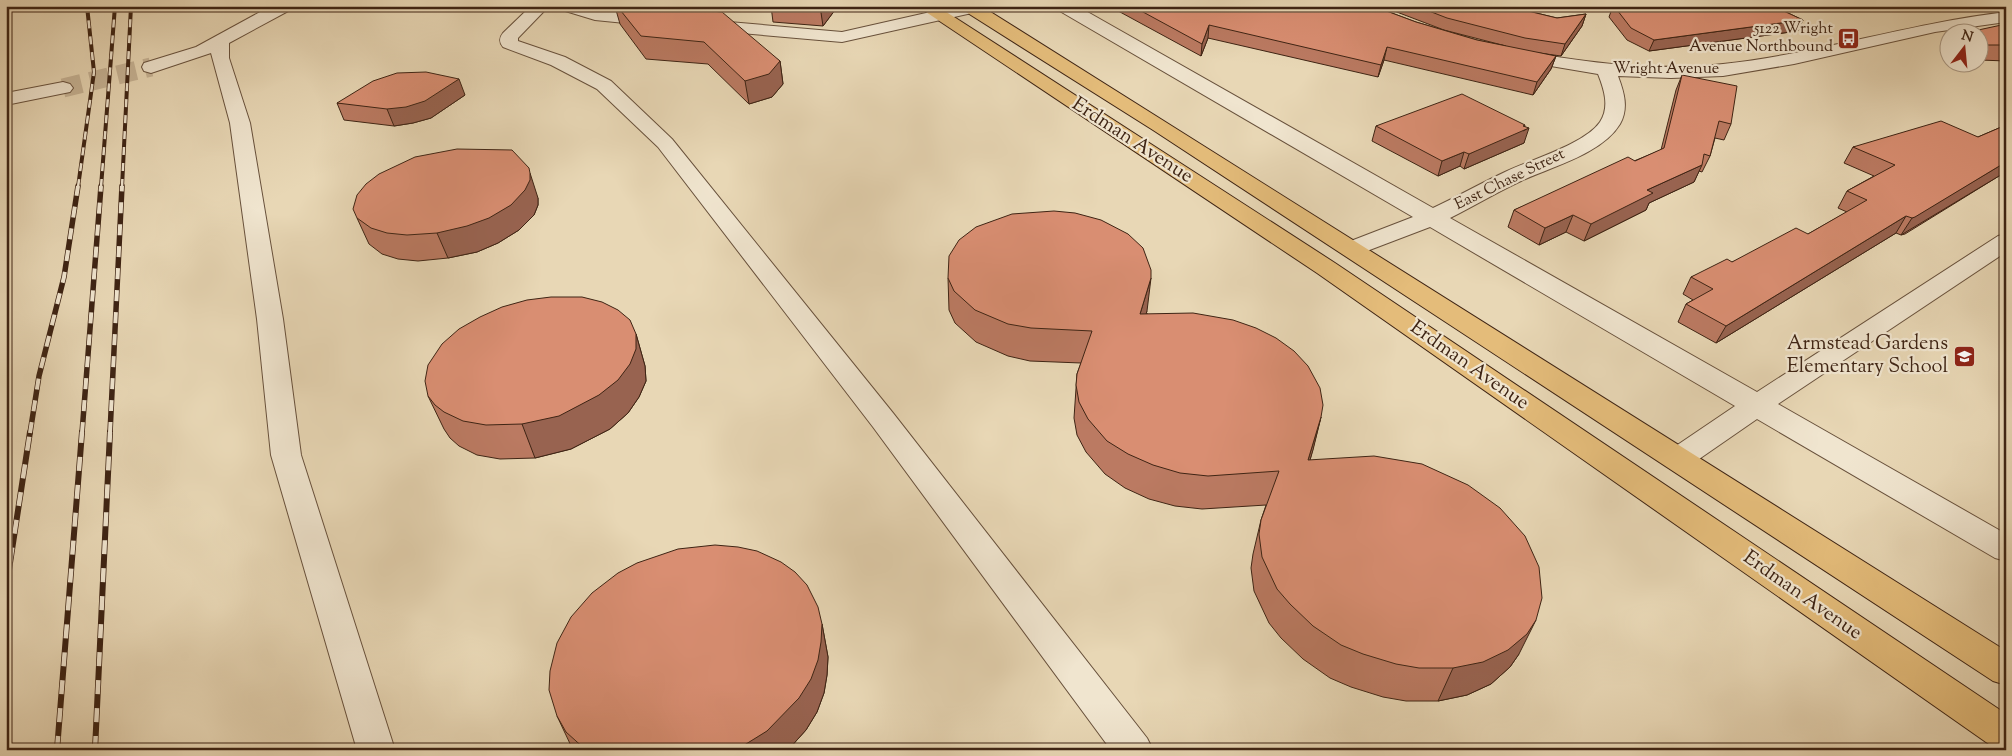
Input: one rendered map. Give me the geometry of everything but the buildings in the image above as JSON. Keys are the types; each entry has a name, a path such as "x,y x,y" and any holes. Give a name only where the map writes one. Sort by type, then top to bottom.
{"main road":[{"name":"Erdman Avenue","path":"970,7 1160,126 2006,670"},
{"name":"Erdman Avenue","path":"933,11 1326,268 2006,736"}],"street":[{"path":"151,68 181,59 220,41 284,6"},
{"path":"541,6 509,38 509,42 516,47 558,60 584,72 604,85 666,142 883,420 1134,750"},
{"path":"568,6 595,15 670,22"},
{"path":"1064,6 2006,549"},
{"path":"689,24 842,37 933,11 970,7"},
{"name":"Wright Avenue","path":"1496,52 1606,69 1656,72 1723,70 1794,59 1942,25 2006,17"},
{"path":"220,41 220,58 240,123 270,318 286,455 376,750"},
{"name":"East Chase Street","path":"1351,249 1432,218 1597,136 1609,125 1615,112 1617,98 1606,69"},
{"path":"6,99 64,88"},
{"path":"1678,460 1757,405 2006,241"}],"tunnel":[{"path":"63,88 151,67"}],"railway":[{"path":"78,187 94,72 87,6"},
{"path":"101,187 115,6"},
{"path":"122,187 131,6"},
{"path":"30,433 39,376 64,277 78,186"},
{"path":"82,433 101,186"},
{"path":"110,433 122,186"},
{"path":"6,589 30,432"},
{"path":"57,750 82,432"},
{"path":"95,750 110,432"}],"place":[{"name":"5122 Wright Avenue Northbound","path":"1849,38"},
{"name":"Armstead Gardens Elementary School","path":"1964,356"}]}
